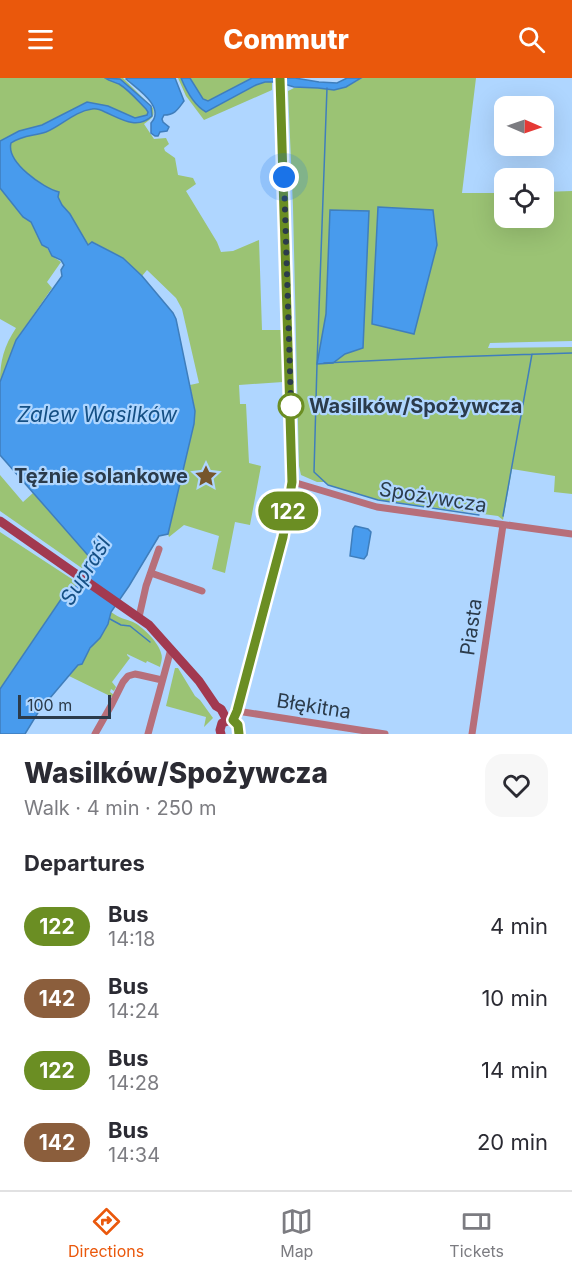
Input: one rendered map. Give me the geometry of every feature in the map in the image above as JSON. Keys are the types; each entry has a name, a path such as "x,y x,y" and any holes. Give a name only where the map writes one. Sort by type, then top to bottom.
{"main road":[{"path":"0,521 148,625 199,681 216,706 216,712 227,721 238,725 238,734"},
{"path":"221,734 220,730 227,721"}],"street":[{"path":"227,721 237,711 283,537 292,482 280,78"},
{"name":"Spożywcza","path":"292,482 377,507 572,534"},
{"name":"Piasta","path":"472,734 502,525"},
{"path":"139,617 146,586 159,549"},
{"path":"151,573 202,591"},
{"path":"148,734 171,649"},
{"path":"94,734 128,676 135,674 162,680"},
{"name":"Błękitna","path":"237,711 385,734"}],"green space":[{"path":"0,78 123,78 153,108 153,116 144,124 154,139 166,138 169,144 164,148 175,158 178,175 193,178 196,184 186,191 221,252 233,251 259,240 262,330 281,330 283,382 239,385 240,404 246,404 249,463 261,466 250,525 235,522 225,573 212,569 219,536 184,525 169,537 168,534 194,424 195,411 190,385 199,383 182,309 176,298 147,270 142,276 123,258 93,242 88,245 0,150"},
{"path":"178,78 272,78 272,90 204,120 186,96"},
{"path":"361,78 476,78 462,193 494,193 494,228 554,228 554,192 572,191 572,341 490,343 488,348 572,347 572,494 554,492 555,476 512,469 503,520 498,516 378,500 301,475 288,91 312,84 334,90"},
{"path":"0,187 23,217 31,222 52,256 61,262 47,282 52,288 16,340 0,382 3,354 16,328 0,319"},
{"path":"0,475 23,502 33,493 93,561 86,571 0,511"},
{"path":"0,532 78,583 74,589 68,589 0,689"},
{"path":"111,612 137,624 145,631 157,644 162,657 160,667 127,654 130,658 112,682 116,687 114,691 111,689 110,692 114,695 112,697 69,676 104,632"},
{"path":"175,668 178,668 195,696 213,718 204,727 206,717 166,706"}],"water":[{"name":"Zalew Wasilków","path":"105,78 120,79 151,106 152,116 135,123 99,109 86,110 46,132 15,140 11,143 11,150 20,166 35,180 59,192 58,197 62,205 70,214 88,245 92,242 123,258 142,276 173,313 195,411 194,424 168,534 159,536 111,612 108,624 100,638 90,648 82,664 78,665 39,711 25,734 0,734 0,689 68,589 74,589 93,561 0,455 0,382 16,340 62,276 61,270 64,265 61,260 52,256 48,248 42,245 31,222 23,217 0,188 0,141 19,131 42,125 87,102 108,106 135,118 147,115 146,109 126,89"},
{"path":"127,78 175,78 184,101 174,113 164,115 163,122 169,127 167,131 160,132 158,136 151,133 151,123 155,117 152,104"},
{"path":"181,78 190,78 203,99 208,101 252,78 275,78 275,82 256,85 206,112 191,97"},
{"path":"284,78 337,83 347,78 361,78 346,87 334,90 294,87 284,84"},
{"path":"378,207 433,210 437,245 414,334 372,324"},
{"path":"330,210 369,211 363,348 345,354 333,363 317,364 326,314"},
{"path":"355,526 371,532 367,555 364,559 350,556"}],"waterway":[{"path":"327,88 314,472 328,485 378,500 479,515"},
{"path":"324,363 572,353"},
{"path":"503,516 532,354"},
{"path":"110,619 121,625 130,626 150,642"}],"bus line":[{"name":"122","path":"239,734 238,725 233,720 278,559 292,491 280,78"}],"place":[{"name":"Wasilków/Spożywcza","path":"291,406"},
{"name":"Tężnie solankowe","path":"206,476"}],"route":[{"path":"284,177 291,406"}],"water label":[{"name":"Supraśl","path":"85,571"}]}
